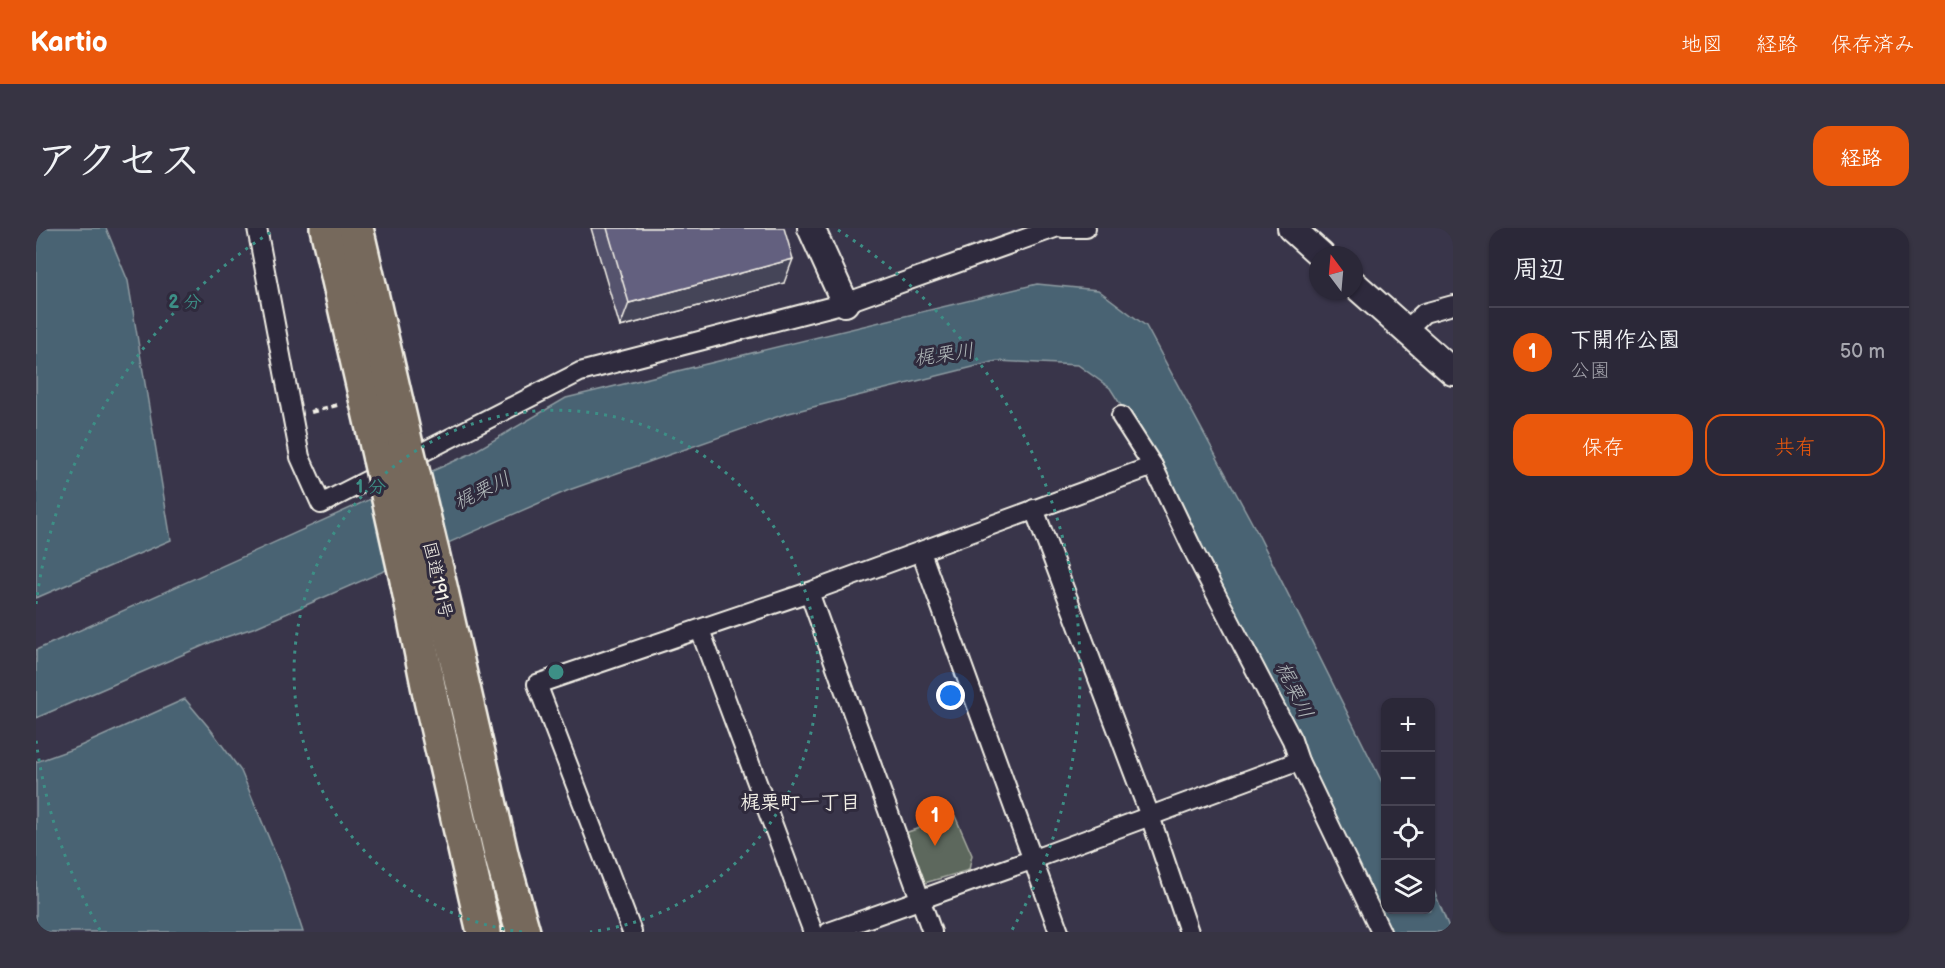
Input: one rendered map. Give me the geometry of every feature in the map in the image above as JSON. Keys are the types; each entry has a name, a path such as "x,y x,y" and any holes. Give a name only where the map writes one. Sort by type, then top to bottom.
{"highway":[{"name":"国道191号","path":"327,228 394,454"},
{"name":"国道191号","path":"356,228 394,454 421,575 523,932"},
{"name":"国道191号","path":"421,575 431,700 484,932"}],"main road":[{"path":"811,228 845,303"},
{"path":"1291,228 1311,246"},
{"path":"1363,292 1453,372"}],"street":[{"path":"257,228 300,457 321,504 580,372 845,303 1054,228"},
{"path":"1063,228 1084,229"},
{"path":"1406,330 1424,313 1453,306"},
{"path":"1121,416 1153,466 1193,550 1292,740 1299,761 1380,932"},
{"path":"632,932 537,684 809,592 1153,466"},
{"path":"1034,509 1150,816 1189,932"},
{"path":"921,552 1059,932"},
{"path":"809,592 932,932"},
{"path":"700,630 813,932"},
{"path":"829,932 1299,761"}],"path":[{"path":"293,417 348,403"}],"green space":[{"path":"955,816 972,855 969,870 921,884 896,836"}],"water":[{"path":"36,228 106,228 128,281 171,540 36,598"},
{"name":"梶栗川","path":"1037,284 1098,290 1146,326 1257,532 1381,780 1381,914 1435,914 1435,894 1451,932 1388,932 1169,481 1110,388 1078,365 997,361 785,414 569,490 256,627 214,641 36,718 36,650 470,454 566,398"},
{"path":"185,699 241,771 283,872 303,932 36,932 36,762 78,747"}],"building":[{"path":"607,228 784,228 793,259 629,303"}],"place":[{"name":"下開作公園","path":"935,846"}],"district":[{"name":"梶栗町一丁目","path":"800,802"}]}
